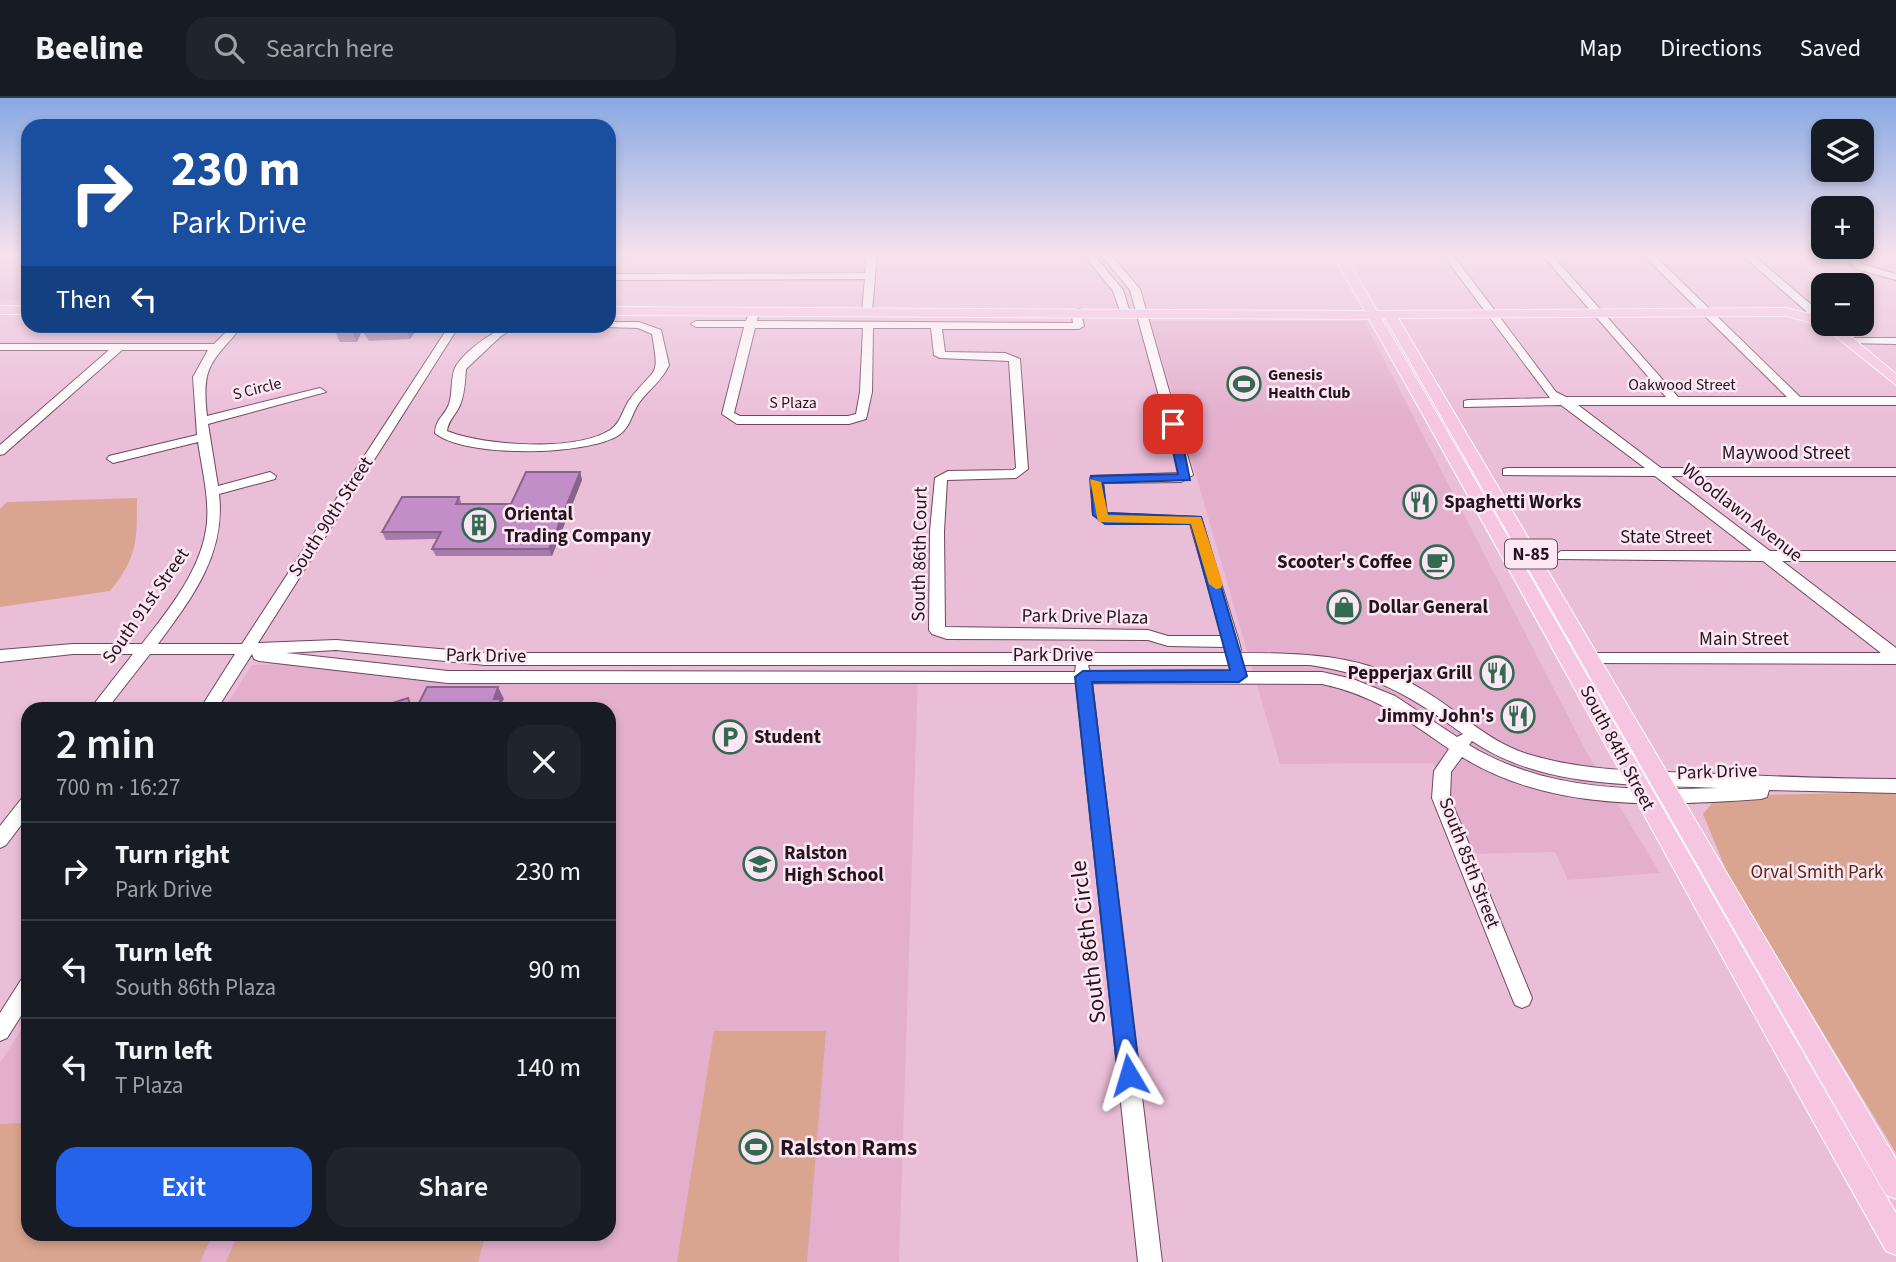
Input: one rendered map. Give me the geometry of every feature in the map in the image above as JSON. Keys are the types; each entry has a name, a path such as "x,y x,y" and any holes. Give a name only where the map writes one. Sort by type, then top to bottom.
{"main road":[{"name":"South 84th Street","path":"1377,309 1592,659 1650,785 1896,1241"},
{"path":"0,310 21,310"},
{"path":"616,311 1787,312 1811,319"},
{"name":"South 84th Street","path":"1379,312 1559,639 1896,1185"},
{"path":"1842,336 1896,381"}],"street":[{"name":"Woodlawn Avenue","path":"1487,309 1549,391 1896,657"},
{"path":"1595,309 1675,401"},
{"path":"1704,309 1797,401"},
{"path":"750,325 754,311"},
{"path":"696,324 1079,326 1076,311"},
{"path":"1143,312 1185,477 1096,479 1102,519 1196,520 1239,676"},
{"path":"448,362 460,368 458,400 454,411 442,422 441,433 465,441 518,449 599,439 621,427 629,406 663,368 657,332 639,326 616,325"},
{"name":"S Plaza","path":"750,325 728,414 737,421 849,420 864,413 868,326"},
{"name":"South 86th Court","path":"936,326 940,355 1012,358 1021,445 1019,472 943,476 939,482 935,627 939,632"},
{"name":"South 91st Street","path":"103,702 204,563 213,532 199,377 206,361 230,333"},
{"name":"South 90th Street","path":"213,702 448,362 453,333"},
{"path":"448,362 499,333"},
{"path":"1849,341 1896,341"},
{"path":"0,347 217,347"},
{"path":"0,451 119,347"},
{"name":"S Circle","path":"203,421 320,392"},
{"name":"Oakwood Street","path":"1468,404 1564,401 1896,401"},
{"path":"113,459 205,437"},
{"name":"Maywood Street","path":"1508,472 1896,472"},
{"path":"211,492 270,476"},
{"name":"State Street","path":"1562,556 1896,556"},
{"name":"Park Drive Plaza","path":"939,632 1147,635 1168,641 1233,650"},
{"name":"Park Drive","path":"0,656 73,649 247,649 258,655 448,677 1082,667 1322,678 1365,687 1465,739"},
{"name":"Park Drive","path":"1082,667 1233,650 1310,659 1369,672 1414,691 1499,769 1532,781 1583,791 1650,785 1896,786"},
{"name":"Main Street","path":"1592,659 1896,657"},
{"name":"South 86th Circle","path":"1082,667 1150,1262"},
{"name":"South 85th Street","path":"1465,739 1440,778 1441,798 1522,999"},
{"path":"0,840 21,812"},
{"path":"0,1031 21,998"}],"shaded area":[{"path":"1151,321 1364,321 1587,753 1660,873 1568,880 1555,852 1472,854 1433,763 1280,764"},
{"name":"Ralston High School","path":"336,663 448,677 918,677 899,1262 0,1262 0,1063 21,1030 21,1241 616,1241 616,702 228,702 252,665"}],"green space":[{"path":"137,498 134,548 126,568 110,591 0,607 0,509 7,502"},
{"name":"Orval Smith Park","path":"1896,792 1896,1153 1729,877 1703,814 1718,796"},
{"name":"Ralston Rams","path":"714,1031 826,1031 807,1262 677,1262"},
{"path":"21,1123 21,1241 210,1241 200,1262 0,1262 0,1124"},
{"path":"235,1241 484,1241 478,1262 226,1262"}],"building":[{"name":"Oriental Trading Company","path":"526,472 580,472 549,549 432,549 441,532 382,532 402,497 459,497 456,504 511,504"},
{"path":"427,687 498,687 494,699 501,699 500,702 420,702"}],"slow traffic":[{"path":"1095,482 1102,519 1196,520 1216,584"}],"place":[{"name":"Genesis Health Club","path":"1244,384"},
{"name":"Spaghetti Works","path":"1420,502"},
{"name":"Oriental Trading Company","path":"479,525"},
{"name":"Scooter's Coffee","path":"1437,562"},
{"name":"Dollar General","path":"1344,607"},
{"name":"Pepperjax Grill","path":"1497,673"},
{"name":"Jimmy John's","path":"1518,716"},
{"name":"Student","path":"730,737"},
{"name":"Ralston High School","path":"760,864"},
{"name":"Ralston Rams","path":"756,1147"}],"route":[{"path":"1129,1075 1083,677 1239,676 1214,576 1196,520 1102,519 1100,515 1096,479 1181,478 1187,475 1173,424"}]}
